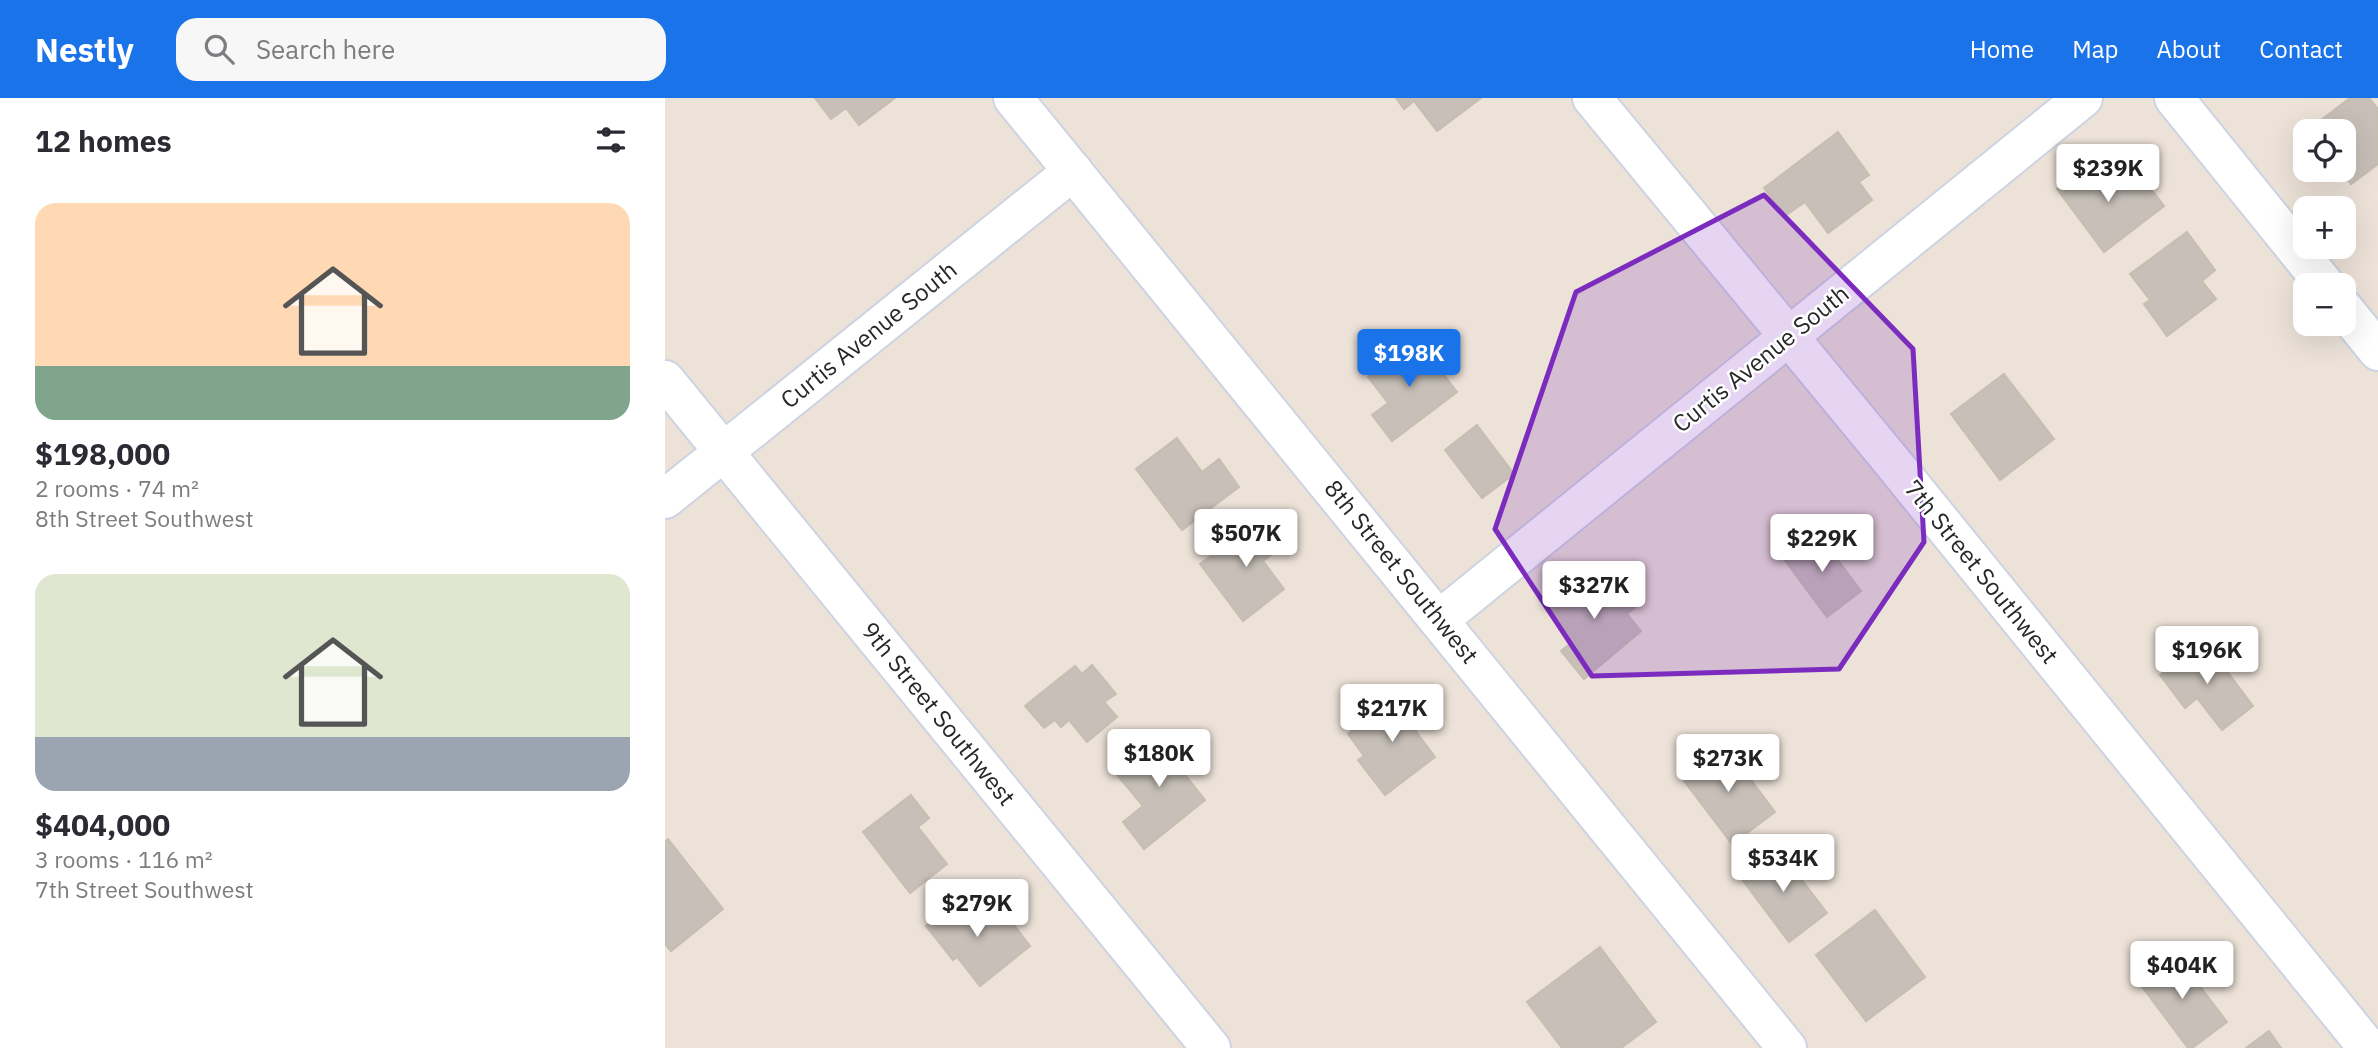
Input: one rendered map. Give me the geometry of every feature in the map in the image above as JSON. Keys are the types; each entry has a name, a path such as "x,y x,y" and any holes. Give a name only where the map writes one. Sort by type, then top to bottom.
{"street":[{"name":"8th Street Southwest","path":"1013,98 1787,1048"},
{"name":"7th Street Southwest","path":"1593,98 2368,1048"},
{"name":"Curtis Avenue South","path":"1440,619 2083,98"},
{"path":"2174,98 2315,273"},
{"name":"Curtis Avenue South","path":"665,499 1073,171"},
{"path":"2356,324 2378,351"},
{"name":"9th Street Southwest","path":"665,380 1211,1048"}],"highlighted area":[{"path":"1764,195 1913,349 1924,542 1839,669 1592,676 1495,529 1576,292"}],"building":[{"path":"815,98 895,98 859,125 846,108 831,119"},
{"path":"1396,98 1481,98 1437,131 1414,101 1404,109"},
{"path":"2350,98 2369,98 2378,109 2378,164 2356,180 2356,119 2322,119"},
{"path":"1838,132 1869,175 1859,182 1872,200 1828,233 1805,202 1785,216 1764,188"},
{"path":"2098,158 2123,192 2143,178 2164,206 2104,252 2057,189"},
{"path":"2187,232 2215,270 2202,281 2216,299 2167,336 2144,304 2150,300 2130,274"},
{"path":"1417,339 1457,392 1392,441 1372,415 1388,403 1368,377"},
{"path":"2004,374 2054,439 2000,480 1951,414"},
{"path":"1477,425 1514,474 1482,498 1445,450"},
{"path":"1177,438 1202,472 1219,459 1239,487 1182,530 1136,469"},
{"path":"1262,517 1284,545 1263,561 1284,589 1243,621 1200,564"},
{"path":"1817,532 1861,591 1827,617 1783,558"},
{"path":"1592,571 1603,586 1617,575 1639,604 1627,614 1641,631 1584,679 1561,651 1571,643 1545,608"},
{"path":"2205,642 2253,706 2222,730 2197,698 2185,708 2160,675"},
{"path":"1092,665 1116,694 1104,702 1117,717 1087,742 1069,720 1061,727 1055,720 1044,728 1025,706 1075,666 1082,674"},
{"path":"1404,692 1423,717 1412,726 1435,757 1385,795 1358,760 1364,756 1348,734"},
{"path":"1153,738 1165,752 1180,740 1197,761 1183,772 1205,800 1144,849 1123,822 1143,806 1113,770"},
{"path":"1724,744 1775,812 1732,844 1681,777"},
{"path":"911,795 929,818 918,827 947,864 910,893 863,832"},
{"path":"668,839 723,909 671,951 665,944 665,842"},
{"path":"1776,846 1827,913 1789,942 1738,874"},
{"path":"967,893 986,912 983,914 994,927 1007,916 1030,946 980,986 957,957 953,960 926,926"},
{"path":"1875,910 1925,977 1866,1021 1816,955"},
{"path":"1600,947 1656,1022 1621,1048 1562,1048 1527,1002"},
{"path":"2174,952 2227,1022 2192,1048 2188,1048 2137,980"},
{"path":"2269,1031 2281,1048 2246,1048"}]}
